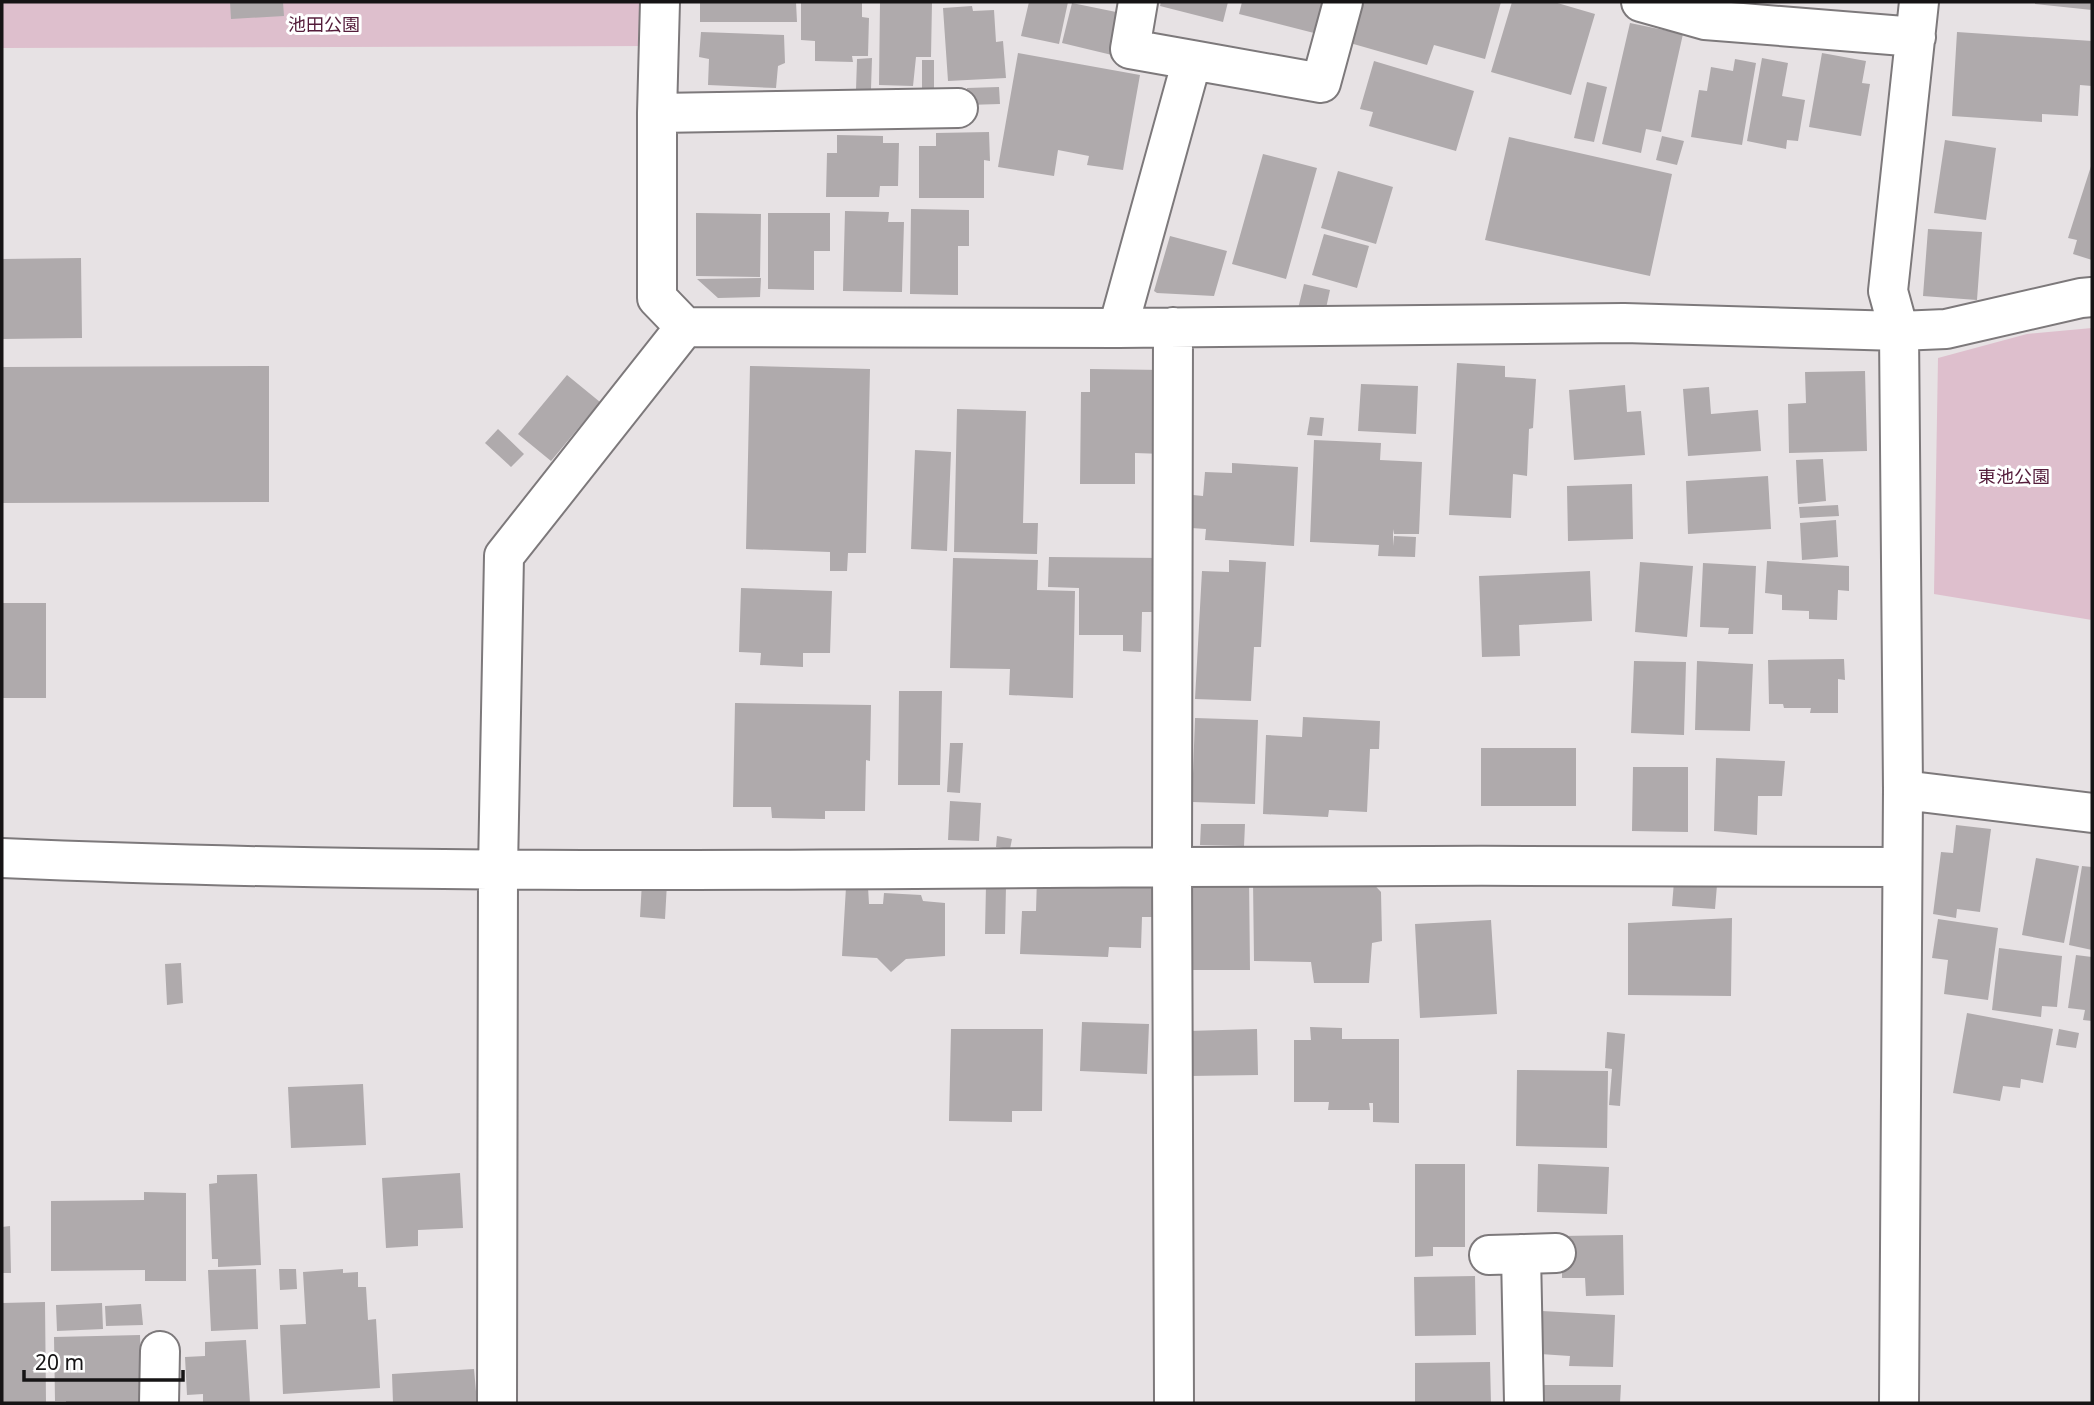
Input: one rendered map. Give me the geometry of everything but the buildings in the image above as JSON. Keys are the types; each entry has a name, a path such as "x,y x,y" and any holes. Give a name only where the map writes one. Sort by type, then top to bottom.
{"street":[{"path":"660,2 657,298 685,327 1118,328 1624,323 1899,331 1946,329 2092,297"},
{"path":"1138,2 1130,49 1321,83 1343,2"},
{"path":"1640,2 1705,20 1918,19 1888,291 1899,331 1903,790 1899,1403"},
{"path":"1118,328 1192,60"},
{"path":"657,113 958,108"},
{"path":"497,1403 498,869 504,556 685,327"},
{"path":"1173,327 1174,1403"},
{"path":"1903,790 2092,813"},
{"path":"2,858 200,866 498,869 962,870 1497,865 1901,867"},
{"path":"1522,1254 1524,1403"},
{"path":"159,1351 159,1403"}],"green space":[{"name":"池田公園","path":"2,2 647,2 648,46 2,48"},
{"name":"東池公園","path":"2092,328 2092,620 1934,594 1938,358 2027,334"}]}
